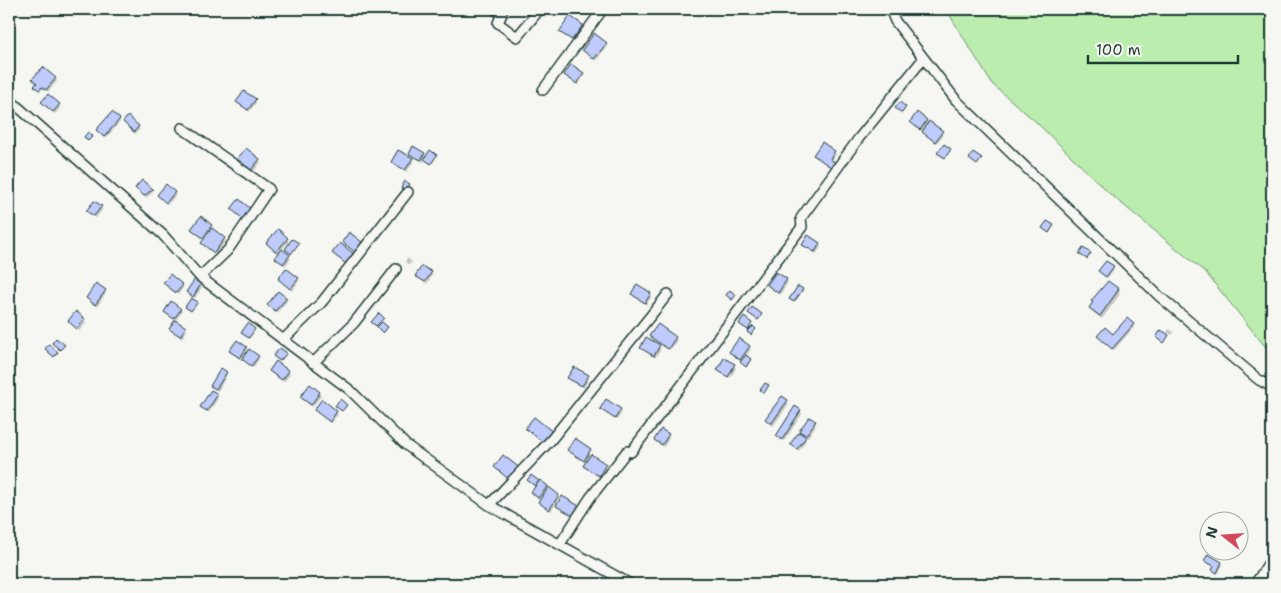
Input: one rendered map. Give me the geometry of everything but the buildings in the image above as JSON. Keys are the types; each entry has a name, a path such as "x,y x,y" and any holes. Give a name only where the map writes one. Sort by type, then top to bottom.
{"street":[{"path":"495,9 502,14 498,23 517,37 540,9"},
{"path":"543,90 603,9"},
{"path":"890,9 895,21 956,100 1158,296 1259,380 1272,387"},
{"path":"560,544 590,498 627,450 631,452 802,227 801,218 859,138 923,59"},
{"path":"9,99 163,236 200,277 350,390 406,445 489,505 630,584"},
{"path":"182,128 269,189 228,250 200,277"},
{"path":"283,340 322,302 408,192"},
{"path":"313,363 354,323 396,269"},
{"path":"489,505 551,440 668,294"},
{"path":"1256,584 1272,558"}],"green space":[{"path":"946,9 1272,9 1272,355 1206,273 1110,194 1035,121 992,84"}]}
